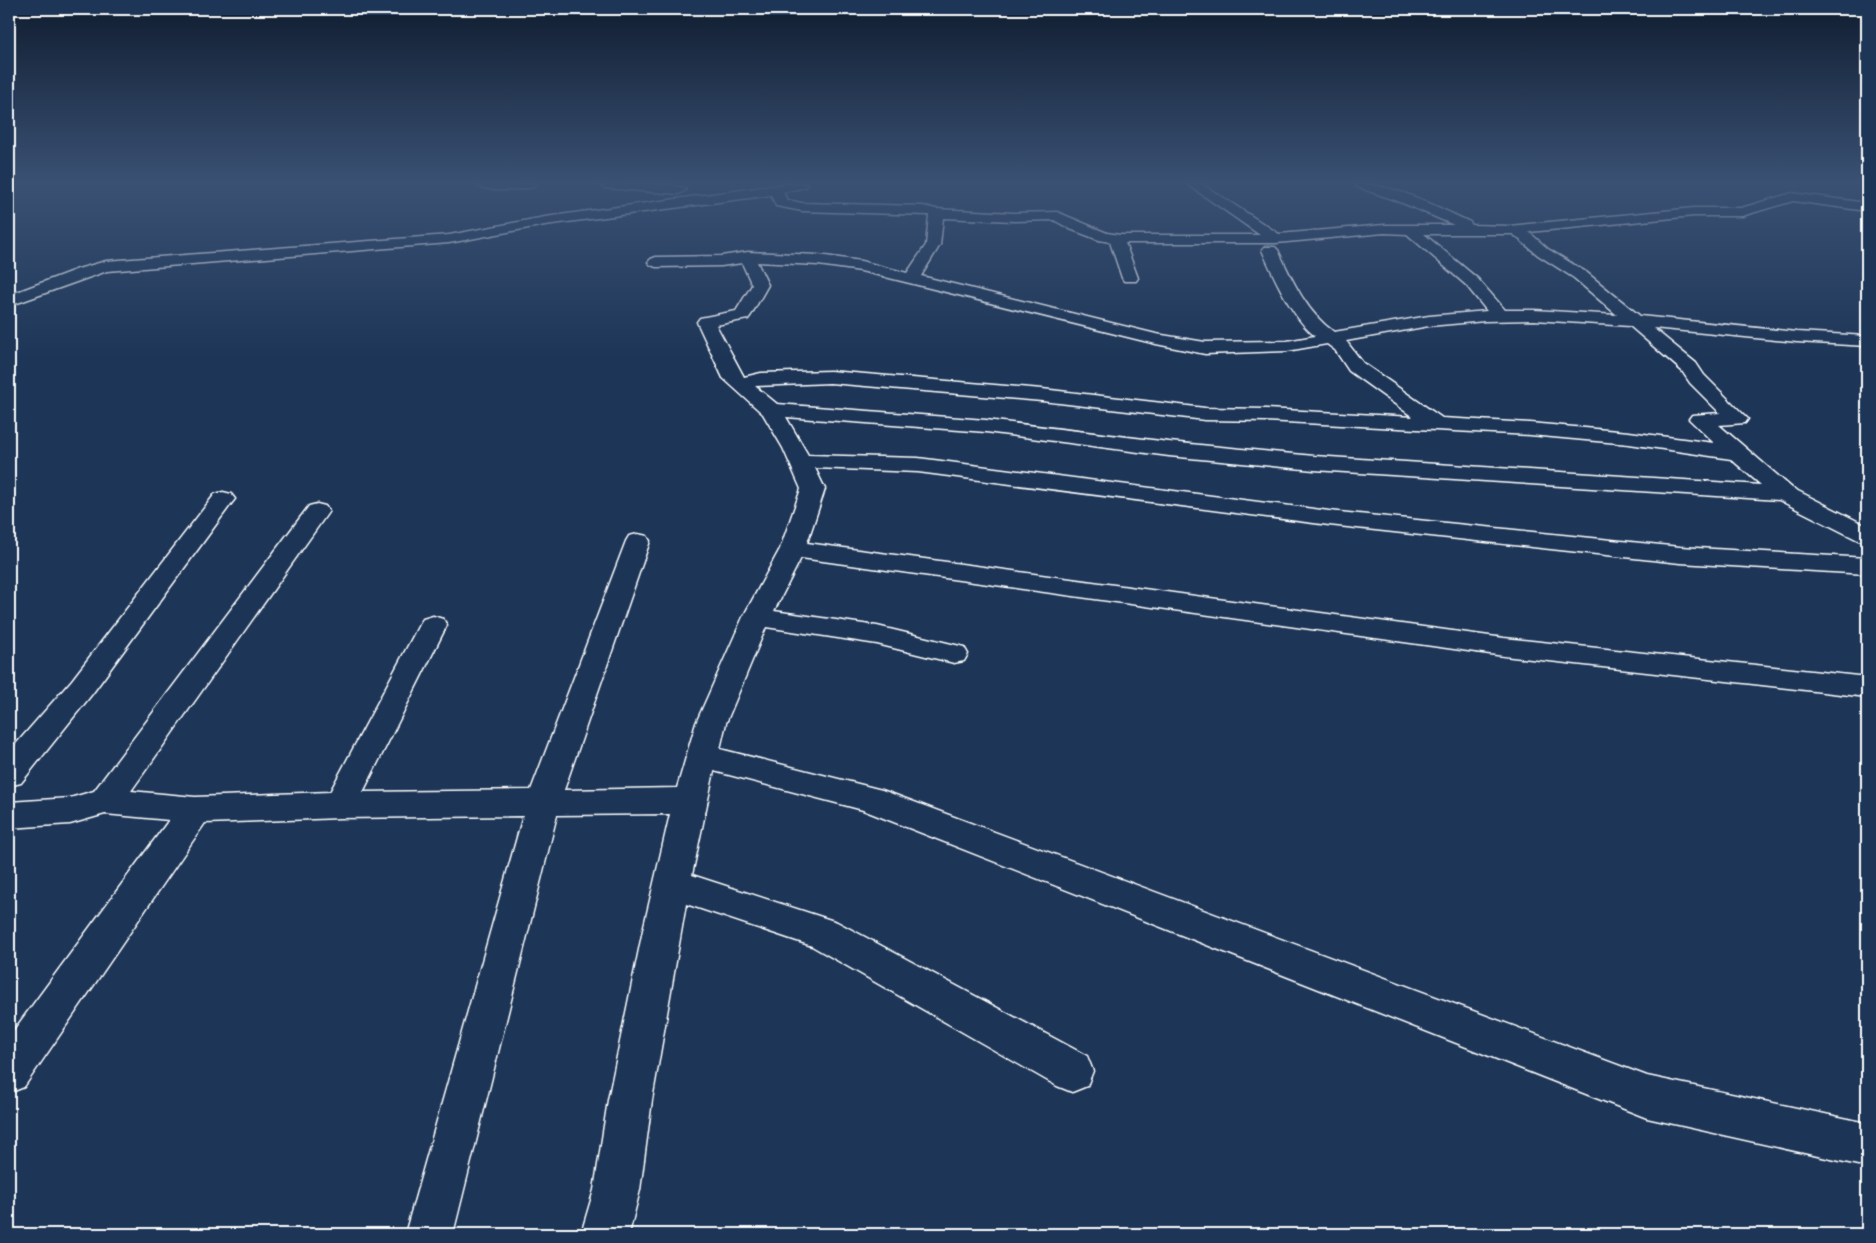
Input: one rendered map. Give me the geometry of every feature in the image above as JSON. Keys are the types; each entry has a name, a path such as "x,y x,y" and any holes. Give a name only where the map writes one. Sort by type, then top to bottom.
{"street":[{"path":"9,301 84,272 106,266 411,242"},
{"path":"912,278 933,242"},
{"path":"1117,242 1130,278"},
{"path":"1206,242 1273,245 1294,242"},
{"path":"1269,242 1273,245 1285,284 1314,326 1341,346 1356,367 1438,426"},
{"path":"1425,242 1472,282 1500,316"},
{"path":"1531,242 1543,252 1580,275 1688,367 1697,379 1738,419 1699,419 1784,493 1867,535"},
{"path":"605,1234 616,1190 630,1100 672,884 690,800 711,723 757,617 793,549 814,489 771,410 733,378 706,322 742,315 760,285 759,278 750,266 748,257"},
{"path":"656,262 721,261 748,257 818,260 861,266 1156,339 1205,348 1287,346 1429,321 1534,315 1634,321 1797,337 1867,341"},
{"path":"741,384 761,380 830,377 1042,395 1205,414 1266,415 1438,426 1530,429 1629,438 1739,453"},
{"path":"771,410 986,426 1169,449 1314,464 1784,493"},
{"path":"800,461 918,466 1329,518 1680,555 1867,566"},
{"path":"9,774 82,687 223,499"},
{"path":"106,801 317,511"},
{"path":"429,1234 543,802 638,541"},
{"path":"793,549 1504,647 1867,687"},
{"path":"757,617 877,634 954,654"},
{"path":"340,805 433,625"},
{"path":"702,756 870,799 1648,1097 1867,1145"},
{"path":"9,816 70,811 106,801 195,810 340,805 690,800"},
{"path":"9,1072 195,810"},
{"path":"672,884 824,934 1072,1071"}]}
